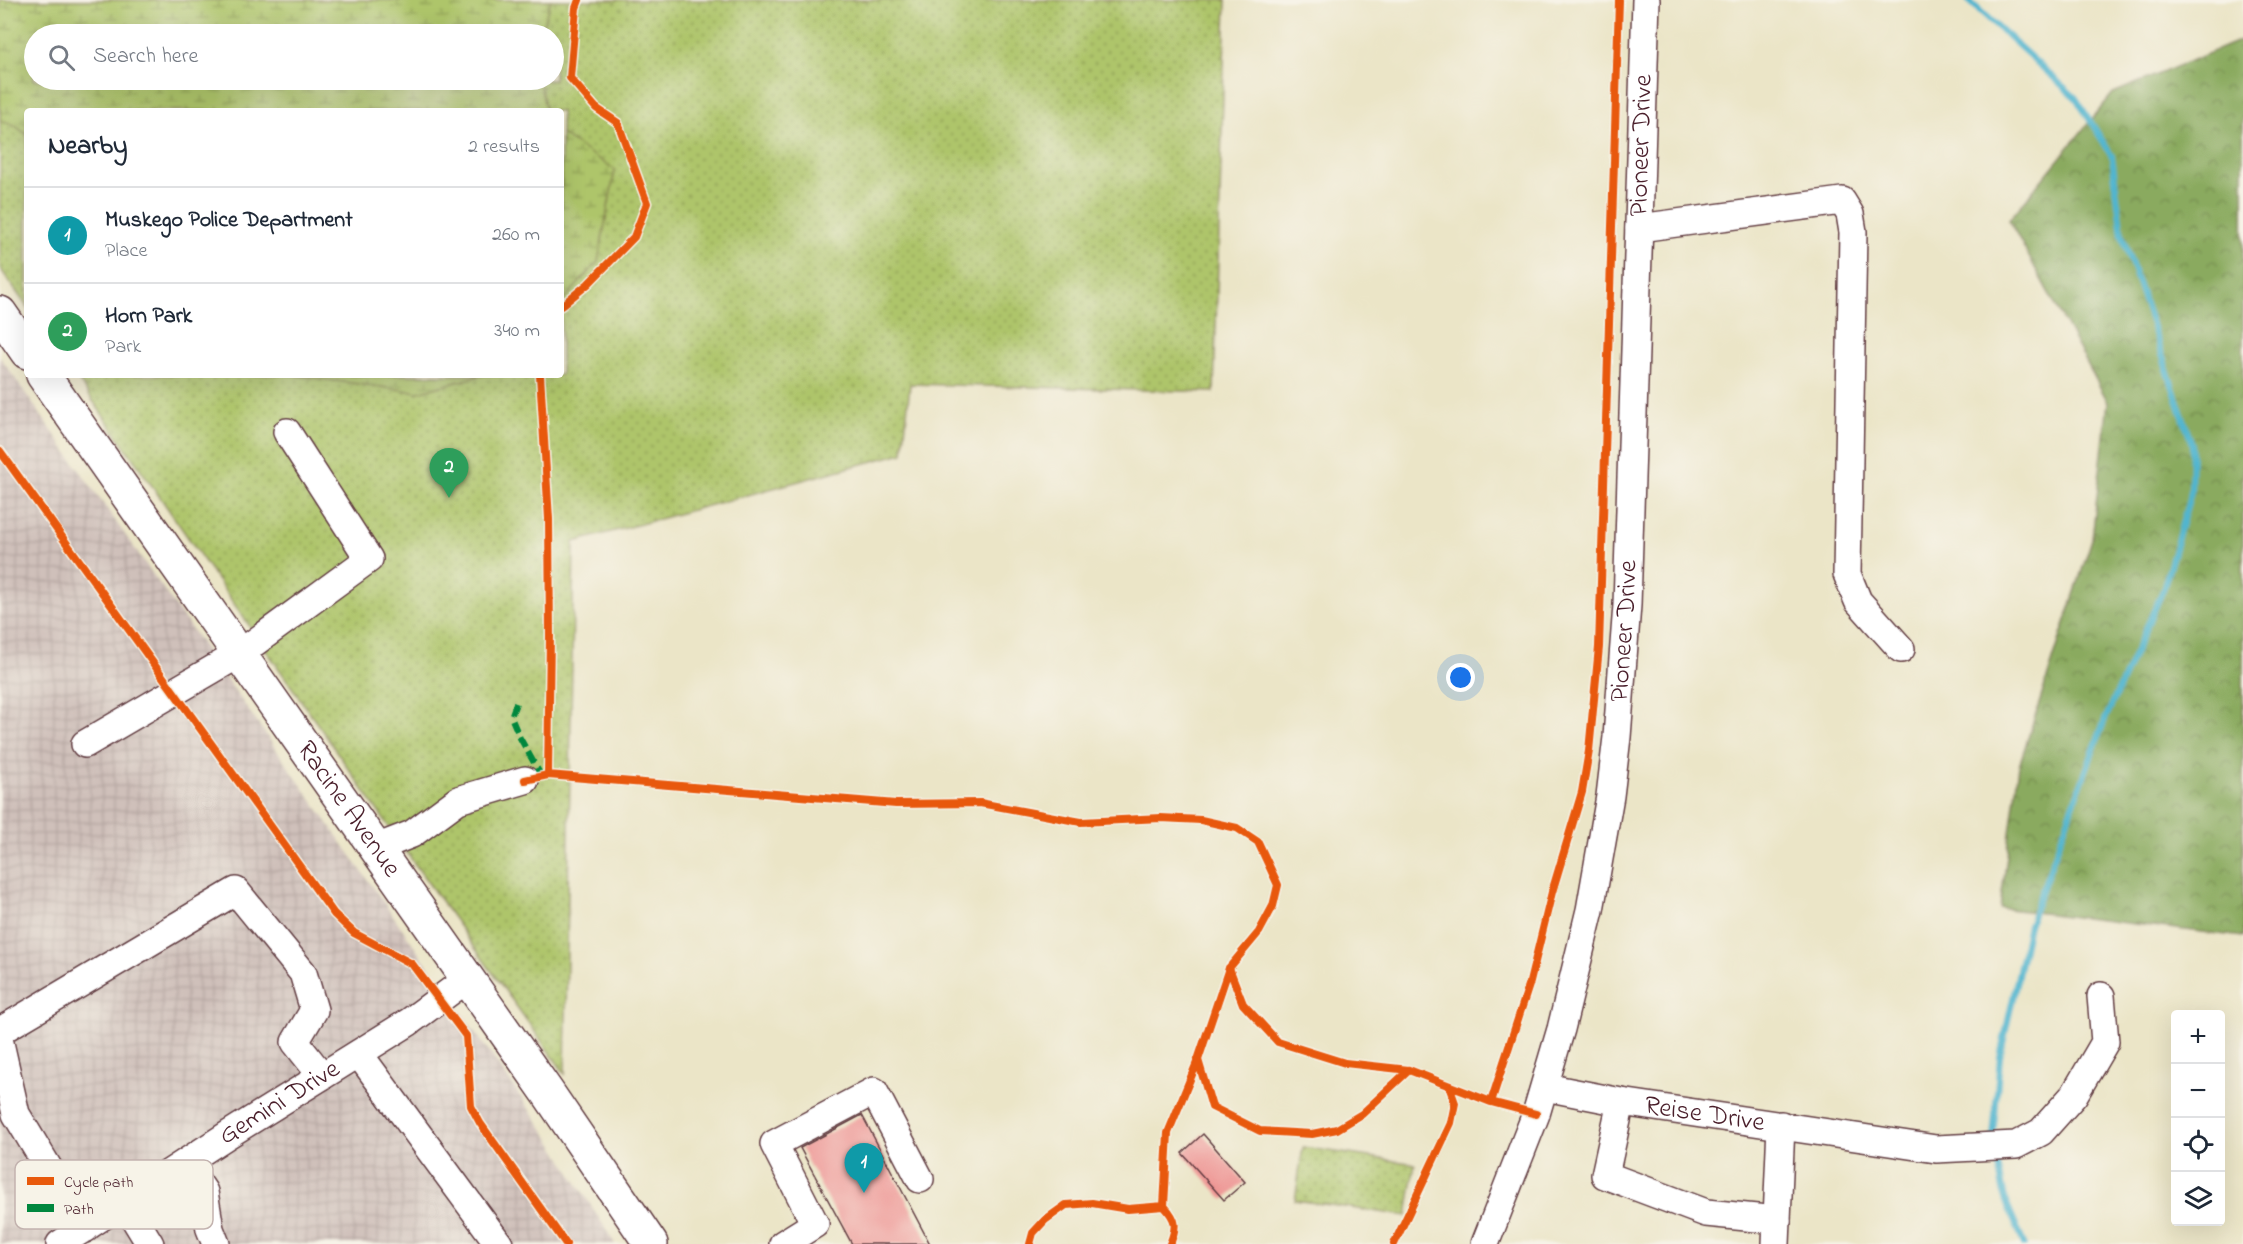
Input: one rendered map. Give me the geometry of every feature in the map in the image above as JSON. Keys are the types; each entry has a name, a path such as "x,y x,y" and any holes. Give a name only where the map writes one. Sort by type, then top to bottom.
{"main road":[{"path":"0,313 24,348"},
{"name":"Racine Avenue","path":"45,378 555,1102 651,1244"}],"street":[{"name":"Pioneer Drive","path":"1485,1244 1545,1087 1562,1029 1590,910 1610,796 1617,736 1628,581 1646,0"},
{"path":"1639,228 1842,201 1850,214 1853,232 1847,574 1858,601 1902,649"},
{"path":"85,744 239,654 369,559 287,432"},
{"path":"376,848 412,834 458,800 525,780"},
{"path":"0,1031 236,891 303,973 314,1010 295,1042 322,1076"},
{"name":"Gemini Drive","path":"191,1160 409,1022 467,979"},
{"name":"Reise Drive","path":"1545,1087 1621,1102 1936,1149 2016,1145 2041,1132 2074,1095 2105,1042 2101,996"},
{"path":"0,1043 16,1114 44,1160"},
{"path":"359,1054 499,1244"},
{"path":"783,1244 815,1224 774,1144 874,1091 920,1179"},
{"path":"1621,1102 1605,1175 1706,1213 1776,1232 1782,1125"},
{"name":"Gemini Drive","path":"60,1244 83,1229"},
{"path":"141,1229 150,1244"},
{"path":"210,1229 216,1244"}],"shaded area":[{"path":"0,357 546,1133 615,1244 0,1244"}],"green space":[{"path":"0,0 1226,0 1214,392 910,384 903,453 574,542 565,1074 414,863 77,378 564,378 564,108 24,108 24,303 0,268"},
{"path":"0,0 551,0 543,24 24,24 24,90 541,90 545,108 24,108 24,133 0,120"},
{"path":"2243,39 2243,937 2000,908 2019,766 2092,539 2108,402 2009,220 2113,93"},
{"path":"564,136 615,170 598,262 564,300"},
{"path":"313,378 472,378 418,392"},
{"path":"1303,1147 1415,1164 1407,1216 1295,1200"}],"building":[{"path":"862,1115 930,1244 852,1244 800,1148"},
{"path":"1203,1134 1245,1182 1224,1200 1182,1153"}],"waterway":[{"path":"1968,0 2076,98 2112,156 2122,235 2192,444 2191,492 2163,590 2104,722 2029,925 2000,1057 1993,1138"},
{"path":"1997,1160 2005,1199 2024,1244"}],"marked path":[{"path":"516,703 511,717 542,777"}],"cycle path":[{"path":"564,304 588,284 634,237 647,203 618,123 596,108 570,78 576,8 579,0"},
{"path":"1491,1102 1530,982 1552,892 1582,792 1589,751 1599,647 1619,0"},
{"path":"540,378 549,519 548,775"},
{"path":"0,451 334,914 354,933 412,964 466,1036 471,1106 480,1123 566,1244"},
{"path":"525,780 548,775 896,804 980,803 1081,822 1161,818 1201,820 1237,828 1258,842 1278,885 1273,906 1259,932 1229,968 1198,1060 1168,1133 1164,1206"},
{"path":"1229,968 1243,1004 1278,1042 1345,1063 1409,1070 1491,1102 1536,1114"},
{"path":"1198,1060 1212,1107 1260,1131 1312,1134 1337,1129 1362,1114 1409,1070"},
{"path":"1394,1244 1451,1123 1455,1103 1449,1086"},
{"path":"1030,1244 1033,1233 1045,1220 1066,1205 1092,1203 1128,1209 1164,1206 1174,1224 1170,1244"}],"place":[{"name":"Horn Park","path":"449,498"},
{"name":"Muskego Police Department","path":"864,1193"}]}
